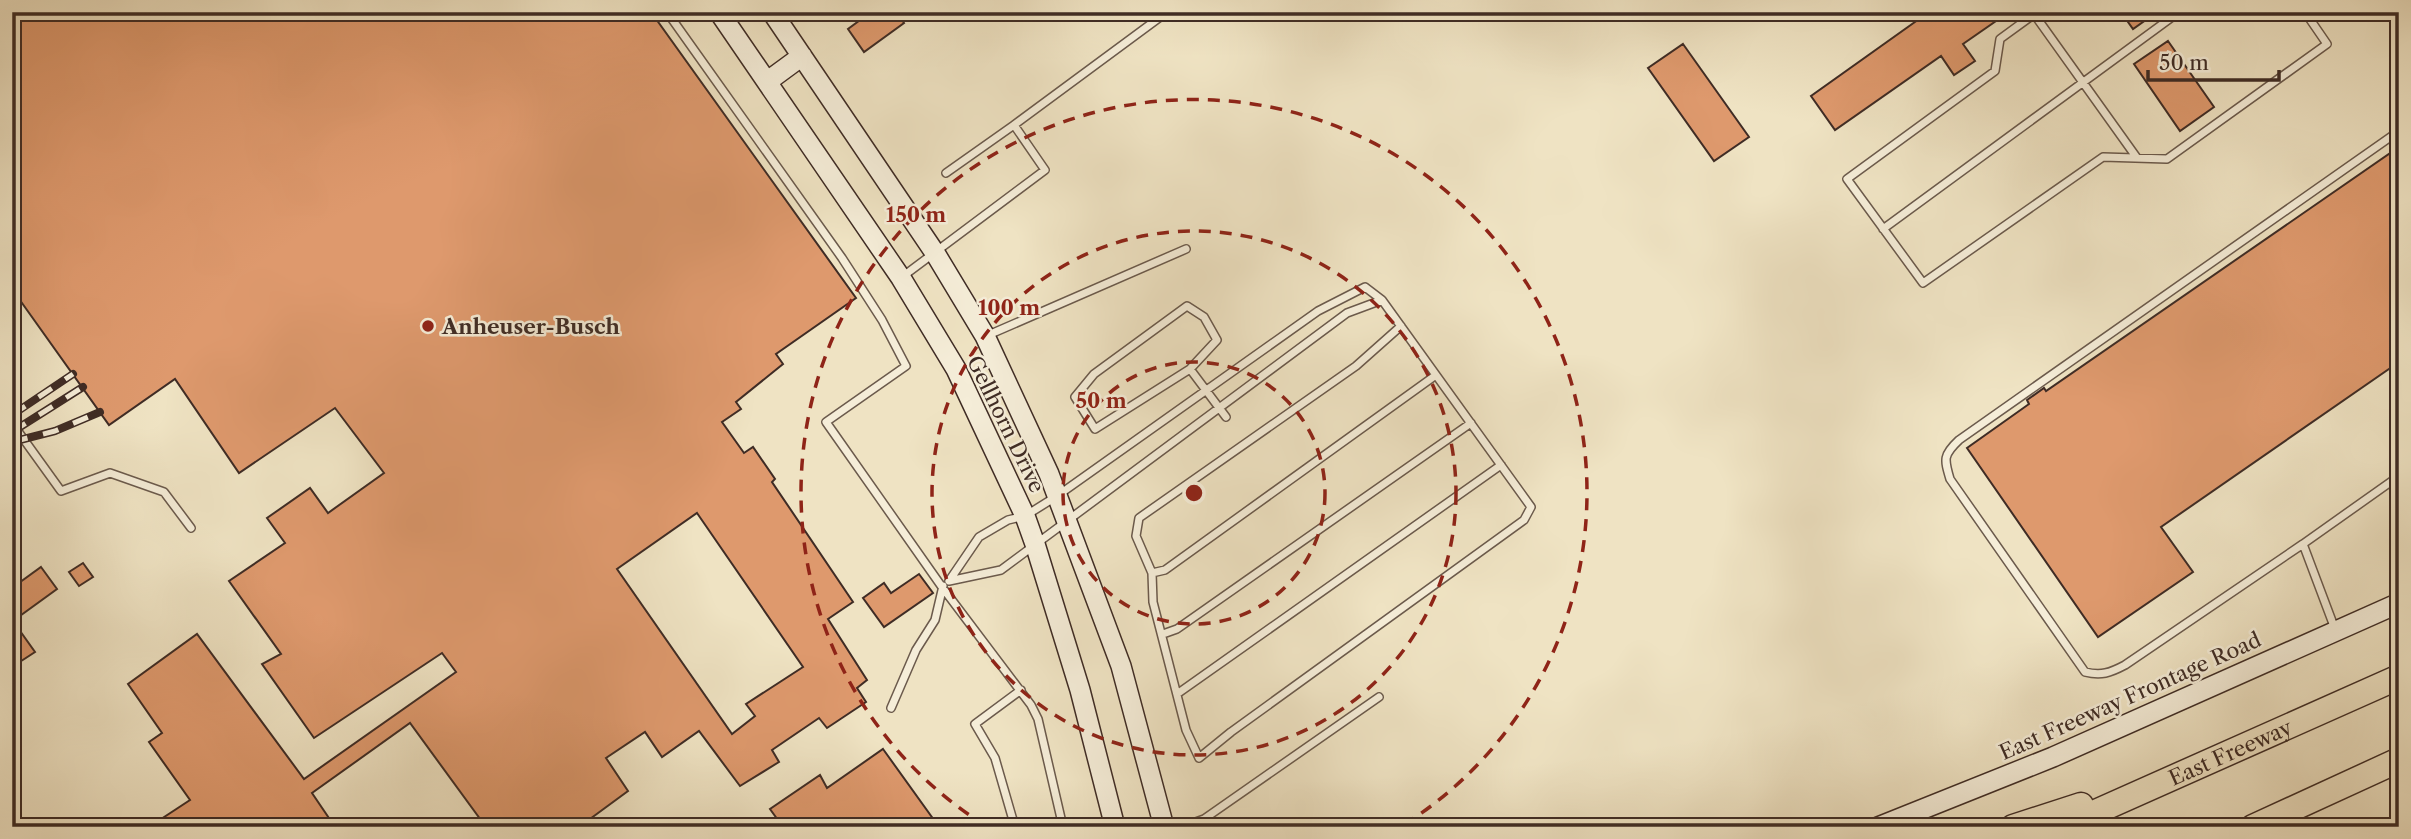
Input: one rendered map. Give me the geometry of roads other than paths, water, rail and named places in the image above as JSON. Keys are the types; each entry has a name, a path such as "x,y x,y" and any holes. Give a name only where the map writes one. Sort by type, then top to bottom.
{"highway":[{"name":"East Freeway","path":"2062,827 2399,677"},
{"path":"2254,826 2399,760"},
{"path":"2013,827 2182,773"}],"main road":[{"name":"Gellhorn Drive","path":"719,12 901,278 956,369 1025,516 1035,544 1080,690 1115,827"},
{"name":"Gellhorn Drive","path":"772,12 936,253 985,336 1049,474 1121,666 1164,827"},
{"path":"768,81 802,56"},
{"name":"East Freeway Frontage Road","path":"1878,827 2053,757 2399,603"}],"lane":[{"path":"667,12 842,258 882,320 906,366 826,422 942,586 1021,690 1038,719 1063,827"},
{"path":"946,173 1167,12"},
{"path":"1883,229 2179,12"},
{"path":"2137,158 2082,83 2036,13 2000,40 1995,71 1847,179 1923,283 2103,157 2167,159 2327,44 2305,12"},
{"path":"901,278 1045,170 1014,125"},
{"path":"2399,131 1959,440 1949,449 1945,460 1950,479 2085,672 2099,675 2124,665 2399,476"},
{"path":"985,336 1186,249"},
{"path":"950,581 979,537 1008,520 1025,516 1056,496 1318,311 1365,287 1382,300 1401,326 1436,375 1471,423 1531,507 1524,520 1199,758 1186,730 1153,602 1152,573 1136,536 1139,518 1356,366 1401,326"},
{"path":"942,586 950,581 1001,570 1347,313 1382,300"},
{"path":"1187,306 1204,317 1217,340 1190,369 1095,429 1075,397 1094,374 1187,306"},
{"path":"1190,369 1226,418"},
{"path":"1152,573 1165,570 1436,375"},
{"path":"12,423 61,491 110,473 164,492 191,528"},
{"path":"1163,634 1177,629 1471,423"},
{"path":"1177,694 1501,465"},
{"path":"2302,544 2336,631"},
{"path":"891,708 916,650 935,620 942,586"},
{"path":"1015,827 995,758 975,724 1021,690"},
{"path":"1182,827 1204,820 1379,697"}],"railway":[{"path":"12,415 73,374"},
{"path":"12,432 83,387"},
{"path":"12,442 55,431 100,412"}],"place":[{"name":"Anheuser-Busch","path":"428,326"}]}
